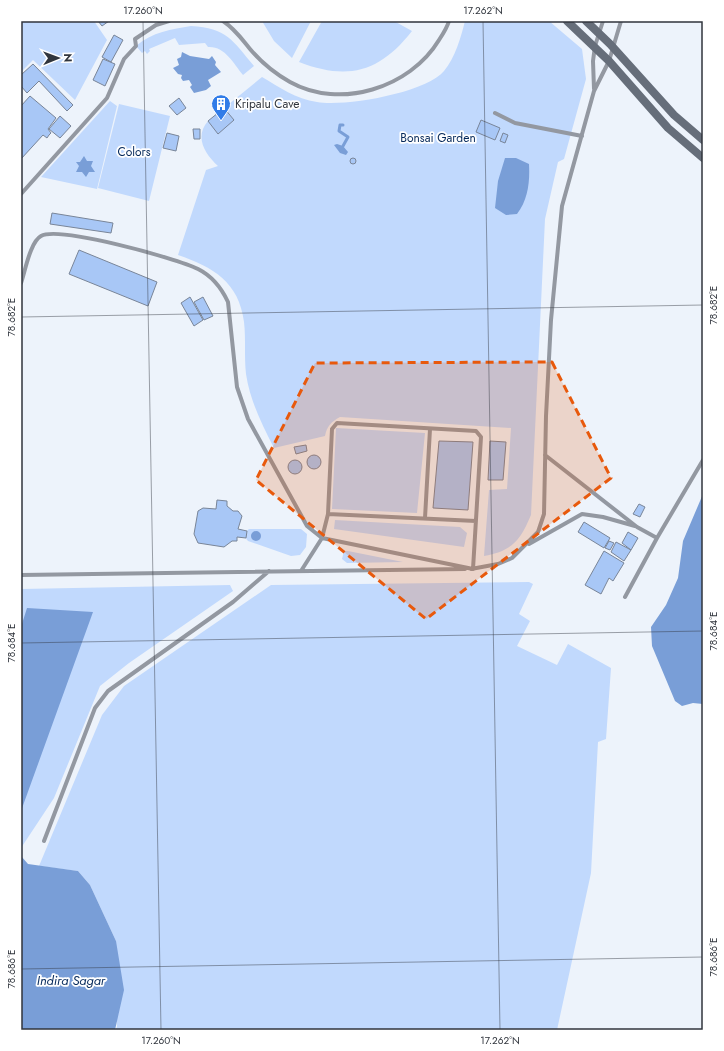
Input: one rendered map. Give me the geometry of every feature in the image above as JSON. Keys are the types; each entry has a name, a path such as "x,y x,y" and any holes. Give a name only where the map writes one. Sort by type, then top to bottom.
{"street":[{"path":"567,21 595,46 668,128 703,158"},
{"path":"586,21 599,33 674,115 703,140"}],"lane":[{"path":"21,194 107,98 124,59 136,46 135,39 156,25 169,21"},
{"path":"223,21 234,28 250,49 269,68 291,82 316,91 342,94 368,91 393,82 415,68 434,49 449,21"},
{"path":"594,91 593,61 595,46 603,21"},
{"path":"21,575 270,571 473,570 512,558 526,546 538,532 544,514 550,334 557,244 562,206 594,91 609,61 621,21"},
{"path":"495,113 515,123 582,136"},
{"path":"21,283 34,242 40,236 58,233 112,244 175,260 198,269 222,289 228,302 237,387 248,419 307,526 322,538 473,570"},
{"path":"300,571 322,538 328,514 332,429 338,423 476,431 481,437 473,570"},
{"path":"425,518 430,429"},
{"path":"545,455 637,527 657,538"},
{"path":"624,597 703,460"},
{"path":"328,514 476,521"},
{"path":"526,546 582,514 603,517 637,527"},
{"path":"44,841 95,708 108,691 233,602 270,571"}],"highlighted area":[{"path":"552,362 611,478 426,619 256,480 315,363"}],"green space":[{"path":"21,21 94,21 107,40 75,100 33,60 21,72"},
{"path":"262,21 311,21 292,58 274,41"},
{"path":"322,21 394,21 412,31 388,56 375,64 362,69 333,71 299,62"},
{"name":"Bonsai Garden","path":"465,21 549,21 582,49 586,79 564,159 558,162 545,219 531,515 523,532 514,543 502,551 484,556 489,490 507,489 511,428 340,417 330,425 325,436 274,448 250,394 245,368 244,322 241,308 236,296 230,286 213,271 178,255 206,170 218,166 205,151 203,145 202,133 208,121 262,77 302,98 317,102 329,103 384,97 420,86 434,79 448,66 462,34"},
{"path":"191,26 213,29 228,37 254,66 243,75 224,52 214,47 208,47 205,43 179,45 175,38 149,49 150,51 147,54 145,51 142,53 136,46 155,34"},
{"path":"110,101 117,106 97,189 41,177"},
{"name":"Colors","path":"119,104 170,116 149,201 98,188"},
{"path":"336,428 425,433 417,513 332,509"},
{"path":"335,520 460,527 467,533 464,547 334,529"},
{"path":"249,529 301,529 307,534 306,547 300,555 291,556 248,541 244,536 245,532"},
{"path":"344,551 403,562 347,563 342,559"},
{"path":"529,582 533,584 519,614 530,621 517,646 557,665 568,644 611,668 606,739 598,742 591,873 557,1030 115,1030 117,1027 116,941 90,885 78,871 39,866 102,715 124,686 271,585"},
{"path":"230,585 233,591 129,663 100,686 54,798 21,848 21,589"}],"water":[{"path":"182,52 190,56 209,59 212,56 216,62 215,65 221,72 208,80 211,86 206,90 194,93 190,87 192,85 189,80 183,81 181,78 182,75 178,74 173,68 179,65 177,59 181,57"},
{"path":"337,144 343,146 348,152 346,155 340,153 334,145"},
{"path":"84,156 87,161 93,161 91,166 95,172 89,172 86,177 82,172 76,172 79,166 76,162 80,162"},
{"path":"505,158 516,158 529,164 528,190 524,203 517,214 506,215 495,208 498,181"},
{"path":"703,494 703,704 693,703 682,706 675,701 652,646 651,627 666,605 678,578 683,541"},
{"path":"254,531 258,531 261,536 258,541 254,541 251,538 251,534"},
{"path":"27,608 93,612 21,811 21,627"},
{"name":"Indira Sagar","path":"21,856 28,864 78,871 90,885 116,941 124,990 115,1030 21,1030"}],"building":[{"path":"98,21 109,21 102,26"},
{"path":"114,35 123,40 111,62 102,57"},
{"path":"103,59 115,64 105,86 93,80"},
{"path":"33,64 73,105 67,111 39,81 27,93 21,86 21,75"},
{"path":"30,96 56,118 48,129 51,133 47,138 43,135 21,159 21,106"},
{"path":"179,98 186,108 177,115 169,106"},
{"name":"Kripalu Cave","path":"224,108 234,120 218,134 208,121"},
{"path":"60,116 71,126 60,138 49,129"},
{"path":"481,120 500,128 495,140 476,132"},
{"path":"193,129 200,129 200,139 194,139"},
{"path":"167,133 179,136 176,151 163,148"},
{"path":"503,133 508,135 505,143 500,141"},
{"path":"353,158 356,161 353,164 350,161"},
{"path":"52,213 113,223 111,233 50,224"},
{"path":"79,250 157,282 148,306 69,274"},
{"path":"190,297 203,320 194,326 181,303"},
{"path":"203,297 213,316 204,320 194,302"},
{"path":"439,441 473,442 468,510 433,508"},
{"path":"490,441 506,442 503,480 488,480"},
{"path":"306,445 307,451 296,454 294,447"},
{"path":"314,455 319,457 321,462 319,467 314,469 309,467 307,462 309,457"},
{"path":"295,460 300,462 302,467 300,472 295,474 290,472 288,467 290,462"},
{"path":"217,500 227,501 227,506 233,511 238,511 242,516 238,529 247,531 246,538 237,537 237,541 232,541 224,547 198,543 194,534 198,511 203,508 216,509"},
{"path":"639,504 645,507 640,517 633,514"},
{"path":"584,522 610,538 604,548 578,532"},
{"path":"628,532 638,538 631,550 622,543"},
{"path":"609,541 614,543 610,550 605,548"},
{"path":"616,542 631,550 624,561 611,552"},
{"path":"604,551 624,563 613,581 609,578 601,594 585,585"}],"waterway":[{"path":"343,125 340,125 339,131 348,137 343,146"}],"place":[{"name":"Kripalu Cave","path":"221,121"}]}
